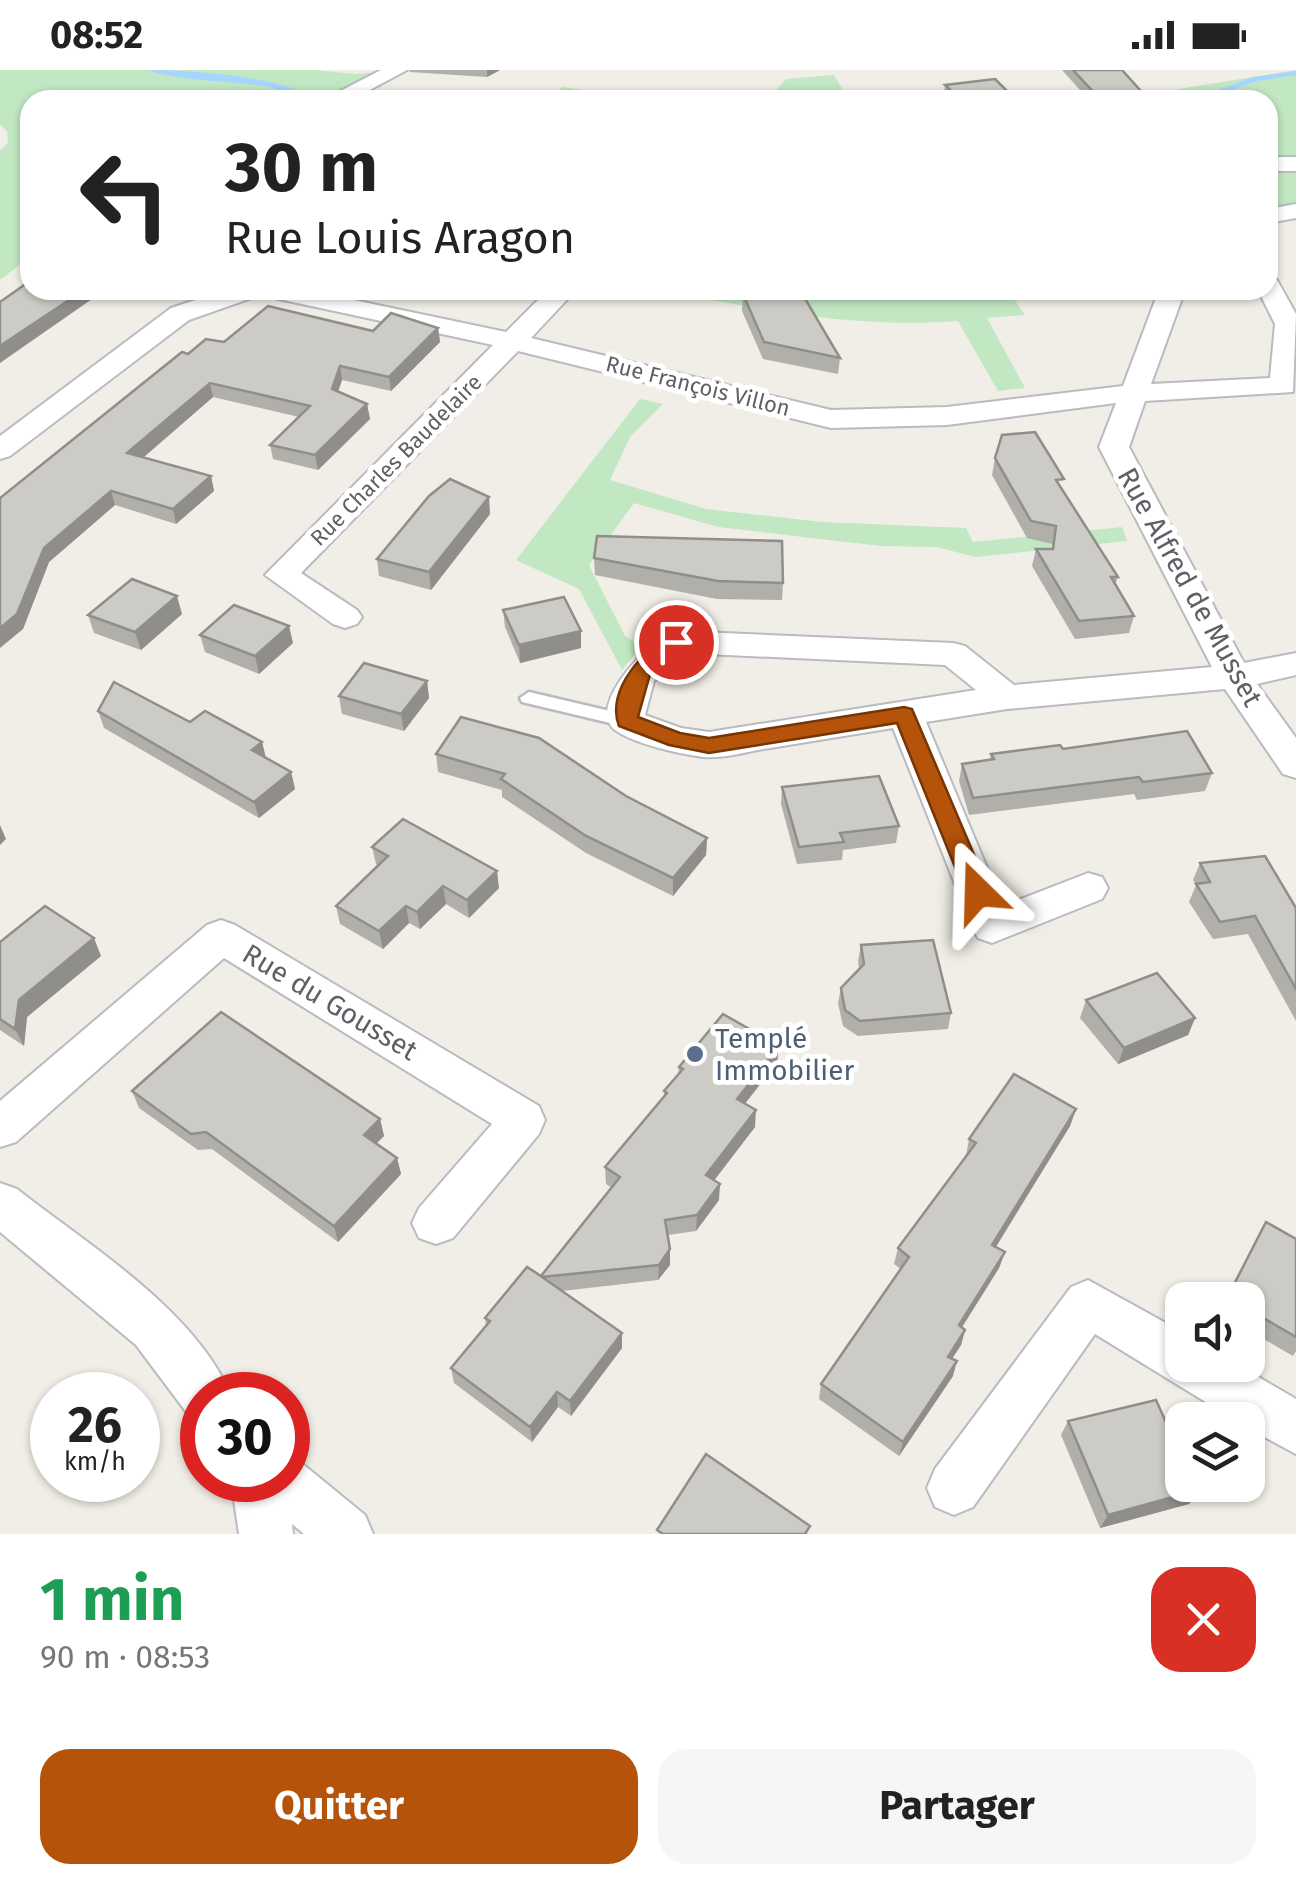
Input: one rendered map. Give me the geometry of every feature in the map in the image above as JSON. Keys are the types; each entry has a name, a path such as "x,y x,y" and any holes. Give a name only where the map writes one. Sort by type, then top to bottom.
{"street":[{"path":"355,90 397,70"},
{"path":"0,450 180,314 221,300"},
{"name":"Rue François Villon","path":"316,300 515,342 831,419 947,416 1132,393 1289,394"},
{"name":"Rue Charles Baudelaire","path":"346,616 281,575 554,300"},
{"name":"Rue Alfred de Musset","path":"1168,300 1114,447 1234,676 1296,765"},
{"path":"1275,300 1288,324 1289,394"},
{"path":"1006,697 953,654 676,642 642,668 628,704 627,721 676,740 709,745 1006,697 1234,676 1296,664"},
{"path":"904,714 992,927 1088,888"},
{"name":"Rue du Gousset","path":"0,1128 221,936 523,1120 436,1223"},
{"path":"0,1204 154,1328 187,1372"},
{"path":"954,1488 1088,1302 1165,1350"},
{"path":"1219,1382 1296,1428"},
{"path":"261,1502 266,1534"},
{"path":"307,1502 346,1534"}],"lane":[{"path":"529,698 627,721"}],"green space":[{"path":"0,70 315,70 356,74 387,71 346,90 20,90 20,265 0,280 0,151 8,143 7,131 0,124"},
{"path":"1296,70 1296,206 1278,209 1278,90 1173,90"},
{"path":"834,75 843,90 776,90 786,79"},
{"path":"714,300 1015,300 1025,315 987,318 1025,388 998,391 958,321 844,320"},
{"path":"640,399 663,404 630,437 610,480 706,509 822,522 966,528 973,542 1122,527 1127,541 975,557 937,547 881,546 718,527 634,503 589,565 625,636 641,646 622,670 579,589 516,560"}],"building":[{"path":"1073,70 1122,70 1140,90 1092,90"},
{"path":"995,79 1006,90 950,90 945,85"},
{"path":"20,288 20,300 69,300 0,346 0,302"},
{"path":"746,300 806,300 840,358 764,342"},
{"path":"268,306 373,331 391,313 438,328 389,377 340,366 332,389 367,404 315,455 270,445 310,406 210,383 127,453 211,476 173,509 111,491 44,548 17,614 0,628 0,498 182,352 188,354 206,339 224,342"},
{"path":"1035,432 1064,479 1056,480 1118,577 1111,577 1134,616 1079,621 1036,549 1053,549 1056,526 1031,521 995,458 1002,435"},
{"path":"450,479 489,497 429,572 377,559 429,496"},
{"path":"597,536 782,541 783,583 718,581 594,558"},
{"path":"132,579 177,596 135,632 88,615"},
{"path":"564,597 581,631 519,645 503,610"},
{"path":"234,605 289,626 255,656 200,635"},
{"path":"364,663 427,681 401,714 339,696"},
{"path":"114,682 190,722 205,711 262,742 252,750 291,772 254,802 98,711"},
{"path":"461,717 539,738 626,796 707,838 673,878 586,836 501,779 505,774 436,754"},
{"path":"1187,731 1212,773 1143,782 1139,777 973,798 962,764 994,759 991,754 1060,745 1063,749"},
{"path":"879,776 899,826 840,833 844,842 799,847 782,787"},
{"path":"403,819 497,871 467,900 443,886 417,912 406,906 379,931 336,906 388,856 372,847"},
{"path":"1265,856 1296,908 1296,989 1255,916 1220,922 1196,884 1210,882 1200,863"},
{"path":"45,906 94,938 19,1000 15,1029 0,1019 0,942"},
{"path":"933,940 951,1013 860,1021 845,1010 841,988 864,964 861,945"},
{"path":"1157,973 1195,1018 1124,1048 1086,1000"},
{"path":"221,1012 380,1119 364,1135 397,1158 334,1226 206,1132 191,1134 132,1091"},
{"path":"723,1014 779,1046 737,1099 756,1110 706,1175 720,1184 697,1215 665,1220 670,1249 659,1265 542,1277 622,1333 570,1401 557,1392 530,1427 451,1368 527,1267 541,1276 620,1177 605,1167 667,1093 664,1091 683,1069 679,1067"},
{"path":"1014,1074 1076,1109 992,1245 1005,1252 959,1325 965,1330 948,1357 957,1361 903,1442 821,1384 909,1257 898,1248 976,1143 969,1139"},
{"path":"1266,1222 1296,1239 1296,1337 1265,1319 1265,1282 1235,1282"},
{"path":"1156,1400 1165,1420 1165,1499 1108,1515 1068,1421"},
{"path":"706,1454 810,1526 805,1534 663,1534 657,1530"}],"waterway":[{"path":"152,70 291,90"},
{"path":"1224,90 1256,79 1296,73"}],"place":[{"name":"Templé Immobilier","path":"695,1054"}],"route":[{"path":"676,642 642,668 628,704 627,721 676,740 709,745 904,714 978,892"}]}
